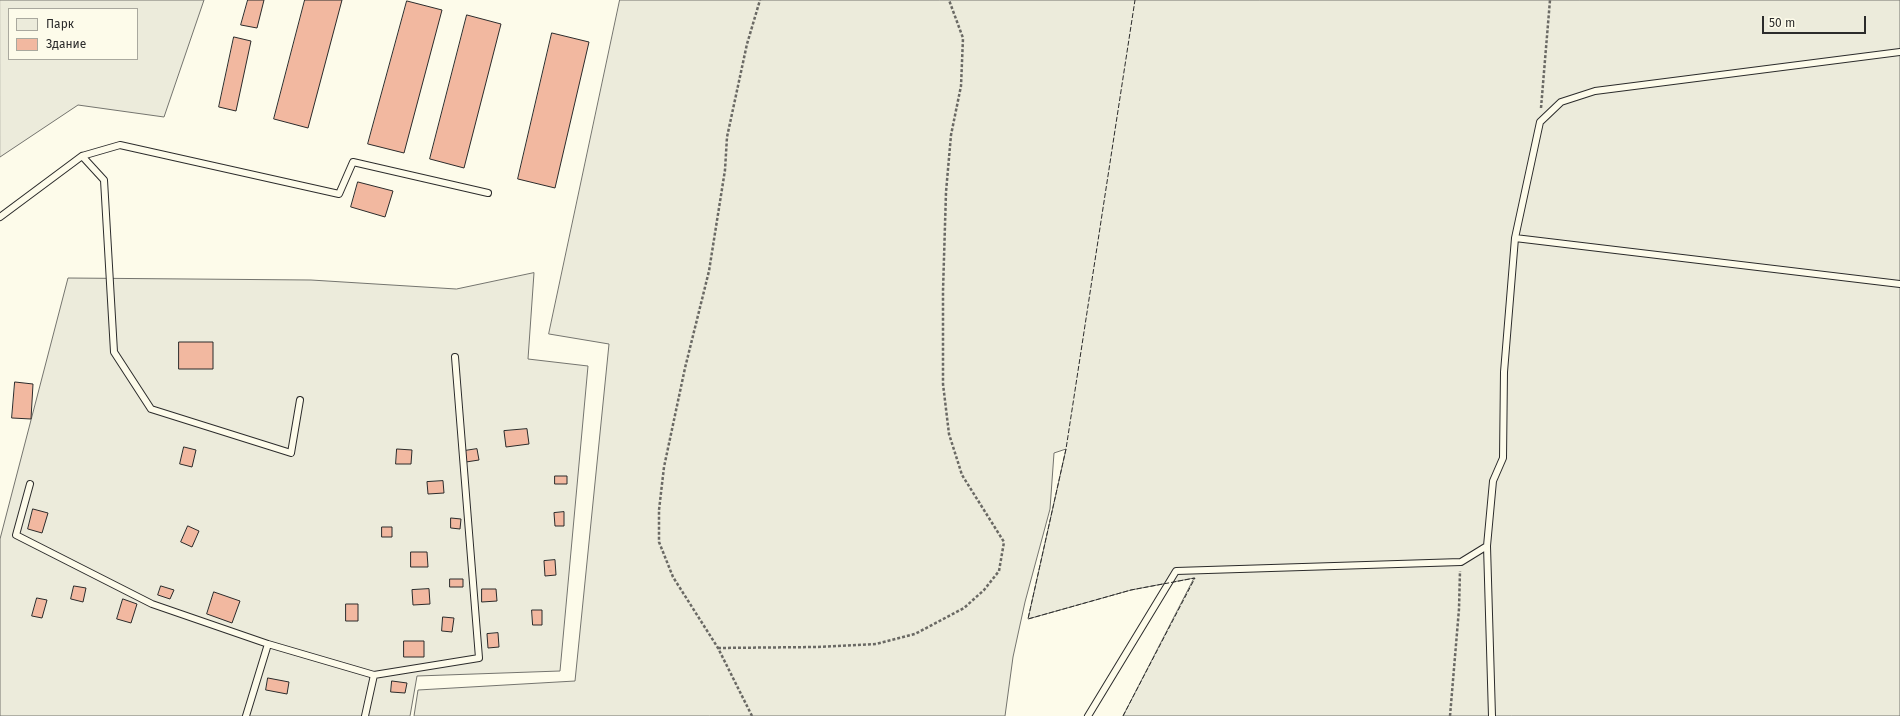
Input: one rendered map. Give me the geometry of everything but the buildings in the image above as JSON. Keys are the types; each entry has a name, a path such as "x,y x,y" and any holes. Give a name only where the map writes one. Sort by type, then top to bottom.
{"lane":[{"path":"1492,716 1487,546 1493,481 1503,458 1504,372 1515,238 1540,122 1561,102 1595,91 1900,52"},
{"path":"0,217 82,156 120,145 339,194 354,162 488,193"},
{"path":"82,156 104,180 114,352 151,409 291,453 300,400"},
{"path":"1515,238 1900,284"},
{"path":"30,484 16,534 152,604 268,644 374,675 479,658 455,357"},
{"path":"1088,716 1176,571 1461,562 1487,546"},
{"path":"246,716 268,644"},
{"path":"365,716 374,675"}],"path":[{"path":"752,716 718,648 673,576 659,542 659,510 666,459 685,368 709,271 725,170 727,137 747,44 760,0"},
{"path":"718,648 811,648 876,644 916,634 964,608 984,590 999,571 1004,542 962,475 949,434 943,384 942,291 946,192 950,135 961,86 963,38 949,0"},
{"path":"1540,122 1550,0"},
{"path":"1450,716 1459,609 1461,562"}],"green space":[{"path":"0,0 204,0 164,117 78,105 0,157"},
{"path":"620,0 1900,0 1900,716 1123,716 1194,578 1131,590 1028,619 1066,449 1054,453 1050,509 1025,602 1013,657 1005,716 414,716 418,690 575,681 609,344 549,334"},
{"path":"534,273 528,359 588,366 560,671 417,676 410,716 0,716 0,539 68,278 311,280 456,289"}],"fence":[{"path":"1123,716 1195,578 1131,590 1028,619 1066,449 1135,0"}]}
